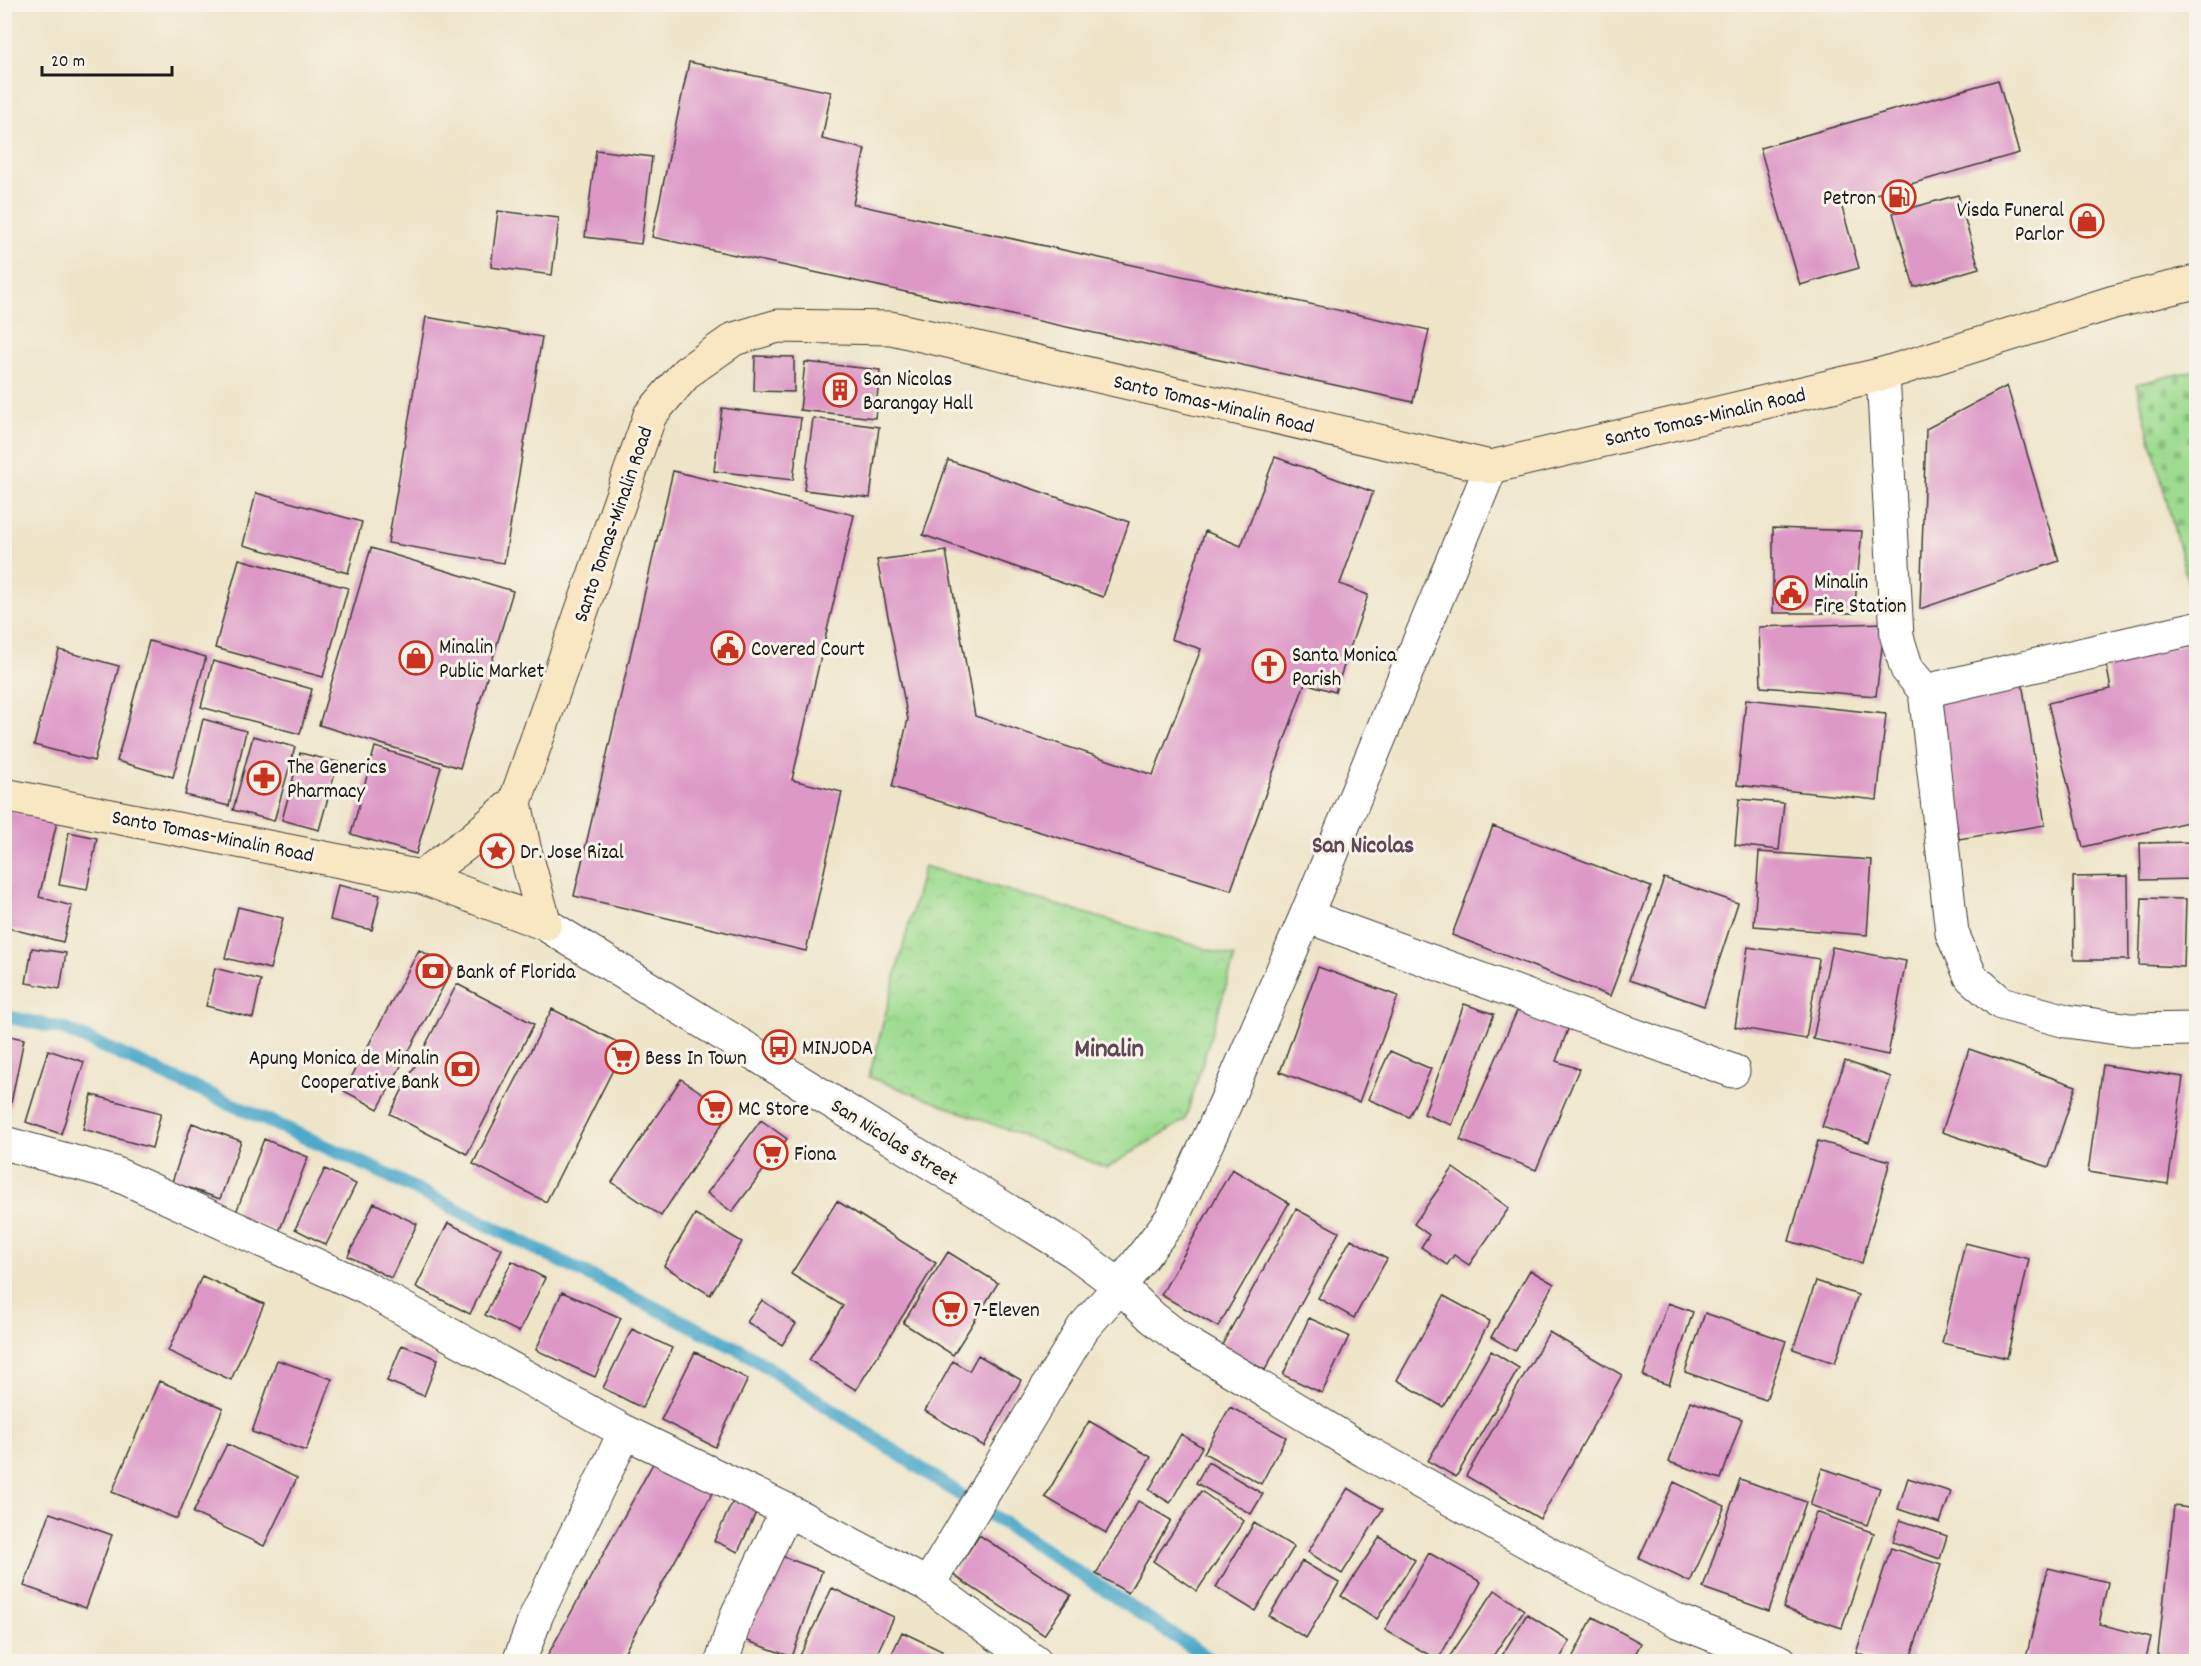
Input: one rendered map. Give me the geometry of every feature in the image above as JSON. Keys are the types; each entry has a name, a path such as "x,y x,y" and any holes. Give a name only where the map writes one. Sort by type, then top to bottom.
{"street":[{"name":"Santo Tomas-Minalin Road","path":"421,877 474,838 515,802 650,414 687,372 734,339 778,326 891,328 1491,467 1883,374 2114,302 2196,282"},
{"path":"1883,374 1897,637 1907,669 1925,691 1952,933 1971,977 2001,1003 2066,1021 2131,1030 2196,1029"},
{"path":"928,1585 1083,1328 1120,1286 1172,1218 1225,1104 1306,916 1491,467"},
{"path":"1925,691 2196,628"},
{"name":"Santo Tomas-Minalin Road","path":"4,795 421,877 545,924"},
{"path":"515,802 524,847 545,924"},
{"path":"1306,916 1734,1071"},
{"name":"San Nicolas Street","path":"545,924 1073,1251 1120,1286 1152,1317 1183,1341 1365,1450 1574,1568 1678,1621 1781,1662"},
{"path":"4,1143 114,1173 366,1288 625,1432 787,1510 928,1585 1035,1662"},
{"path":"519,1662 537,1614 625,1432"},
{"path":"722,1662 737,1615 787,1510"}],"green space":[{"path":"2196,370 2196,592 2191,594 2136,384"},
{"path":"924,866 1235,957 1185,1120 1107,1168 869,1077"}],"building":[{"path":"689,62 831,92 822,139 865,149 853,204 1429,330 1413,402 652,237"},
{"path":"1998,80 2019,153 1841,204 1859,268 1800,285 1760,148"},
{"path":"596,150 652,157 641,244 585,237"},
{"path":"1958,195 1979,268 1914,287 1893,213"},
{"path":"498,211 559,218 552,275 491,267"},
{"path":"426,317 542,337 504,563 388,543"},
{"path":"755,356 794,357 794,392 754,391"},
{"name":"San Nicolas Barangay Hall","path":"805,362 880,370 875,418 800,410"},
{"path":"2007,386 2059,561 1920,609 1926,429"},
{"path":"722,408 801,418 793,480 714,471"},
{"path":"813,418 879,427 870,498 804,490"},
{"name":"Santa Monica Parish","path":"1275,457 1373,492 1340,584 1368,595 1335,692 1305,683 1231,890 892,787 908,719 877,560 946,551 975,716 1153,775 1201,649 1171,639 1205,531 1241,546"},
{"path":"948,460 1129,522 1103,597 923,535"},
{"name":"Covered Court","path":"673,471 854,515 792,780 842,792 806,951 574,896"},
{"path":"256,493 362,522 348,573 243,545"},
{"path":"1773,528 1862,531 1854,613 1773,613"},
{"name":"Minalin Public Market","path":"371,548 513,591 460,768 319,725"},
{"path":"239,559 348,588 323,677 215,648"},
{"path":"1885,623 1876,696 1761,687 1759,627"},
{"path":"149,641 206,657 173,777 117,761"},
{"path":"2196,641 2196,820 2083,847 2048,703 2111,689 2106,663"},
{"path":"59,650 119,666 94,761 34,745"},
{"path":"213,661 312,689 300,734 201,707"},
{"path":"2021,676 2045,825 1959,839 1934,689"},
{"path":"1746,699 1886,714 1877,800 1737,785"},
{"path":"203,719 246,731 229,806 185,795"},
{"name":"The Generics Pharmacy","path":"253,736 295,747 274,821 233,810"},
{"path":"375,747 441,767 416,854 351,834"},
{"path":"300,753 338,762 319,830 282,820"},
{"path":"1739,799 1784,803 1779,850 1735,845"},
{"path":"4,809 57,822 39,897 72,906 63,942 4,927"},
{"path":"1493,826 1651,887 1610,996 1452,935"},
{"path":"69,832 97,838 87,890 59,885"},
{"path":"2195,842 2196,879 2141,880 2140,843"},
{"path":"1759,852 1872,860 1867,935 1754,926"},
{"path":"2128,876 2129,960 2074,960 2073,877"},
{"path":"1664,878 1738,903 1704,1006 1629,980"},
{"path":"338,885 380,895 372,930 330,920"},
{"path":"2142,898 2186,899 2184,967 2139,965"},
{"path":"238,907 283,918 270,969 225,958"},
{"path":"1748,947 1819,959 1806,1039 1735,1027"},
{"path":"1832,947 1906,961 1888,1055 1813,1039"},
{"path":"32,948 66,953 60,989 26,983"},
{"path":"419,950 453,968 378,1109 344,1091"},
{"path":"1318,967 1398,996 1359,1102 1280,1072"},
{"path":"215,968 261,980 253,1018 206,1006"},
{"name":"Apung Monica de Minalin Cooperative Bank","path":"457,984 534,1024 467,1154 390,1114"},
{"path":"1521,1002 1570,1024 1556,1061 1579,1069 1536,1170 1460,1140"},
{"path":"1464,1004 1494,1014 1452,1125 1424,1114"},
{"path":"552,1009 625,1046 546,1202 473,1164"},
{"path":"4,1035 24,1039 9,1113 4,1112"},
{"path":"1969,1049 2076,1086 2049,1167 1942,1132"},
{"path":"48,1050 84,1062 61,1134 26,1122"},
{"path":"1390,1051 1431,1069 1409,1117 1368,1099"},
{"path":"1845,1061 1891,1077 1869,1142 1822,1127"},
{"path":"2103,1065 2183,1077 2168,1184 2088,1172"},
{"path":"681,1079 730,1112 661,1216 612,1182"},
{"path":"92,1095 161,1113 152,1148 83,1129"},
{"path":"761,1120 787,1139 732,1212 707,1193"},
{"path":"192,1123 241,1141 220,1199 172,1182"},
{"path":"264,1139 308,1157 279,1232 235,1215"},
{"path":"1818,1141 1890,1161 1862,1263 1789,1241"},
{"path":"1453,1168 1509,1208 1469,1265 1454,1255 1447,1265 1421,1247 1429,1235 1414,1224"},
{"path":"325,1169 356,1184 326,1245 295,1229"},
{"path":"1232,1169 1289,1203 1218,1327 1161,1295"},
{"path":"837,1201 936,1263 856,1390 809,1360 843,1306 791,1274"},
{"path":"374,1203 417,1224 391,1278 348,1256"},
{"path":"1296,1209 1339,1232 1265,1370 1221,1347"},
{"path":"695,1214 742,1242 710,1295 664,1266"},
{"path":"448,1223 502,1249 470,1314 416,1287"},
{"path":"1351,1239 1387,1259 1354,1318 1318,1298"},
{"path":"1965,1243 2029,1259 2007,1358 1942,1343"},
{"path":"948,1252 998,1283 953,1355 903,1323"},
{"path":"512,1261 545,1278 519,1332 485,1315"},
{"path":"1530,1270 1554,1284 1515,1351 1491,1337"},
{"path":"202,1276 264,1304 231,1380 168,1351"},
{"path":"1816,1281 1858,1295 1835,1363 1793,1349"},
{"path":"562,1292 621,1318 595,1377 536,1350"},
{"path":"1444,1296 1490,1321 1443,1407 1397,1380"},
{"path":"762,1300 796,1324 782,1345 747,1322"},
{"path":"1668,1303 1693,1312 1669,1385 1643,1376"},
{"path":"1705,1313 1786,1341 1766,1400 1685,1372"},
{"path":"1309,1318 1349,1336 1322,1393 1283,1375"},
{"path":"632,1329 672,1348 642,1408 603,1388"},
{"path":"1549,1332 1622,1375 1540,1519 1466,1476"},
{"path":"402,1345 438,1359 424,1396 387,1381"},
{"path":"1491,1351 1519,1368 1456,1477 1428,1461"},
{"path":"695,1352 748,1379 715,1447 661,1420"},
{"path":"978,1355 1021,1380 984,1446 925,1411 953,1361 969,1371"},
{"path":"277,1360 332,1379 306,1451 252,1432"},
{"path":"159,1381 223,1408 177,1519 112,1492"},
{"path":"1690,1401 1742,1419 1721,1479 1669,1462"},
{"path":"1230,1407 1286,1437 1261,1484 1204,1453"},
{"path":"1089,1421 1151,1457 1106,1533 1045,1497"},
{"path":"1181,1434 1202,1447 1170,1503 1149,1490"},
{"path":"227,1444 297,1478 264,1546 193,1513"},
{"path":"656,1458 714,1490 619,1662 544,1662"},
{"path":"1208,1462 1263,1494 1251,1514 1196,1483"},
{"path":"1822,1468 1880,1488 1867,1525 1810,1505"},
{"path":"1908,1478 1951,1492 1940,1523 1898,1509"},
{"path":"1740,1479 1806,1502 1769,1611 1703,1588"},
{"path":"1674,1482 1725,1506 1690,1582 1639,1558"},
{"path":"1348,1488 1383,1509 1342,1574 1308,1552"},
{"path":"1201,1491 1244,1521 1197,1591 1153,1561"},
{"path":"734,1499 757,1510 738,1552 714,1541"},
{"path":"1138,1501 1171,1520 1128,1593 1096,1574"},
{"path":"2174,1506 2196,1509 2196,1662 2157,1662"},
{"path":"1816,1512 1874,1533 1842,1628 1783,1608"},
{"path":"50,1513 112,1535 86,1608 24,1586"},
{"path":"1900,1520 1947,1536 1940,1559 1893,1542"},
{"path":"1254,1523 1294,1547 1255,1611 1216,1587"},
{"path":"979,1535 1071,1595 1044,1635 953,1575"},
{"path":"1380,1537 1415,1560 1377,1619 1341,1596"},
{"path":"1891,1548 1941,1565 1909,1662 1881,1662 1856,1653"},
{"path":"1429,1553 1481,1582 1438,1660 1385,1630"},
{"path":"776,1554 822,1571 792,1657 745,1640"},
{"path":"1302,1561 1339,1583 1306,1638 1269,1616"},
{"path":"2048,1568 2108,1582 2099,1624 2151,1637 2145,1662 2025,1662"},
{"path":"832,1588 894,1617 873,1662 798,1660"},
{"path":"1495,1590 1524,1610 1489,1662 1456,1662 1449,1657"},
{"path":"1527,1614 1570,1641 1558,1662 1498,1662"},
{"path":"1593,1617 1641,1643 1631,1662 1570,1662"},
{"path":"902,1632 942,1651 937,1662 888,1662"}],"waterway":[{"path":"4,1016 64,1029 371,1167 746,1353 1214,1662"}],"place":[{"name":"Petron","path":"1899,197"},
{"name":"Visda Funeral Parlor","path":"2087,221"},
{"name":"San Nicolas Barangay Hall","path":"840,390"},
{"name":"Minalin Fire Station","path":"1791,593"},
{"name":"Covered Court","path":"728,648"},
{"name":"Minalin Public Market","path":"416,658"},
{"name":"Santa Monica Parish","path":"1269,666"},
{"name":"The Generics Pharmacy","path":"264,778"},
{"name":"Dr. Jose Rizal","path":"497,851"},
{"name":"Bank of Florida","path":"433,971"},
{"name":"MINJODA","path":"779,1047"},
{"name":"Bess In Town","path":"622,1057"},
{"name":"Apung Monica de Minalin Cooperative Bank","path":"462,1069"},
{"name":"MC Store","path":"715,1108"},
{"name":"Fiona","path":"771,1153"},
{"name":"7-Eleven","path":"950,1309"}],"district":[{"name":"San Nicolas","path":"1363,844"},
{"name":"Minalin","path":"1109,1047"}]}
